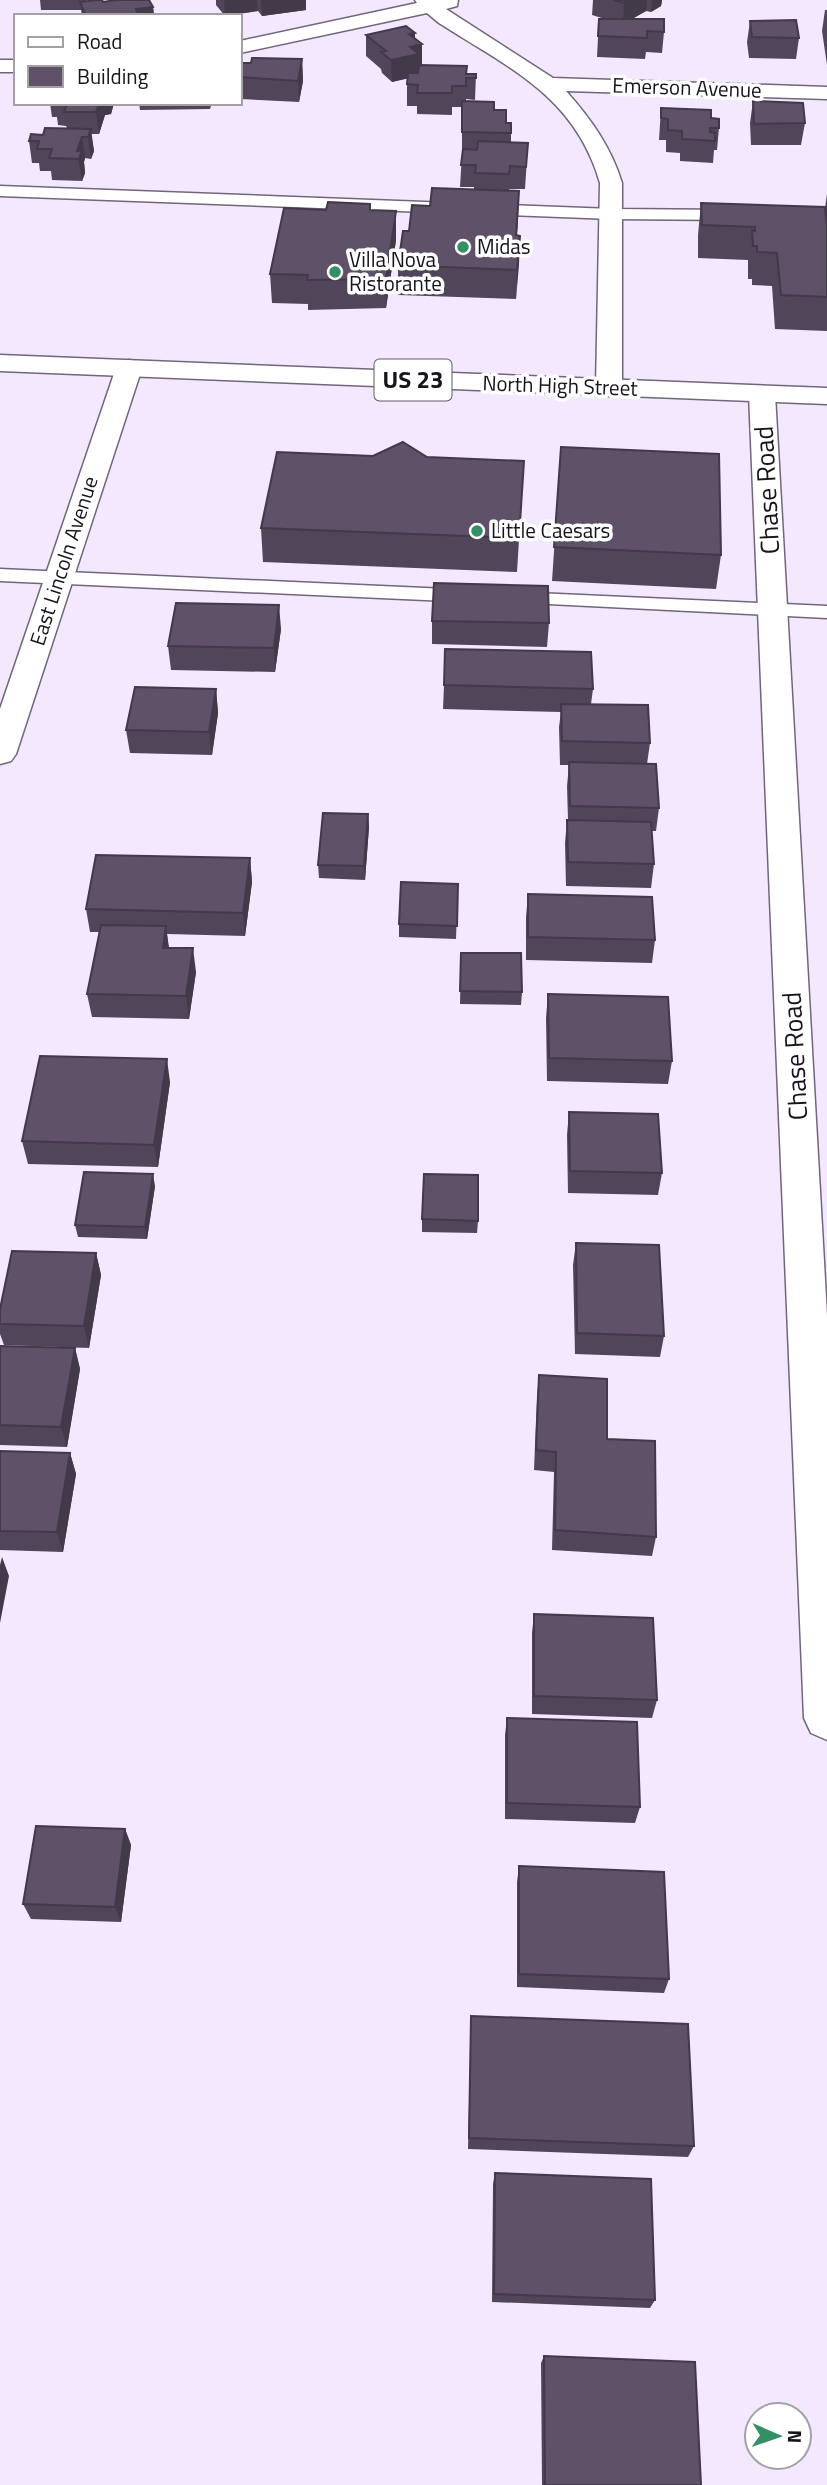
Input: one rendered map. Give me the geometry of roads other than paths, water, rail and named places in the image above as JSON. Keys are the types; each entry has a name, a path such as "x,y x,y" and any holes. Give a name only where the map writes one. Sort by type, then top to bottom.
{"street":[{"path":"242,47 428,3 459,0"},
{"path":"428,3 446,19 548,84 579,117 603,156 611,183 612,214 609,388"},
{"name":"Emerson Avenue","path":"548,84 827,93"},
{"name":"North High Street","path":"0,363 827,396"},
{"name":"East Lincoln Avenue","path":"0,754 129,368"},
{"name":"Chase Road","path":"762,394 827,1718"}],"lane":[{"path":"0,191 612,214 747,215"},
{"path":"0,575 827,612"}],"place":[{"name":"Midas","path":"463,247"},
{"name":"Villa Nova Ristorante","path":"335,272"},
{"name":"Little Caesars","path":"477,531"}]}
